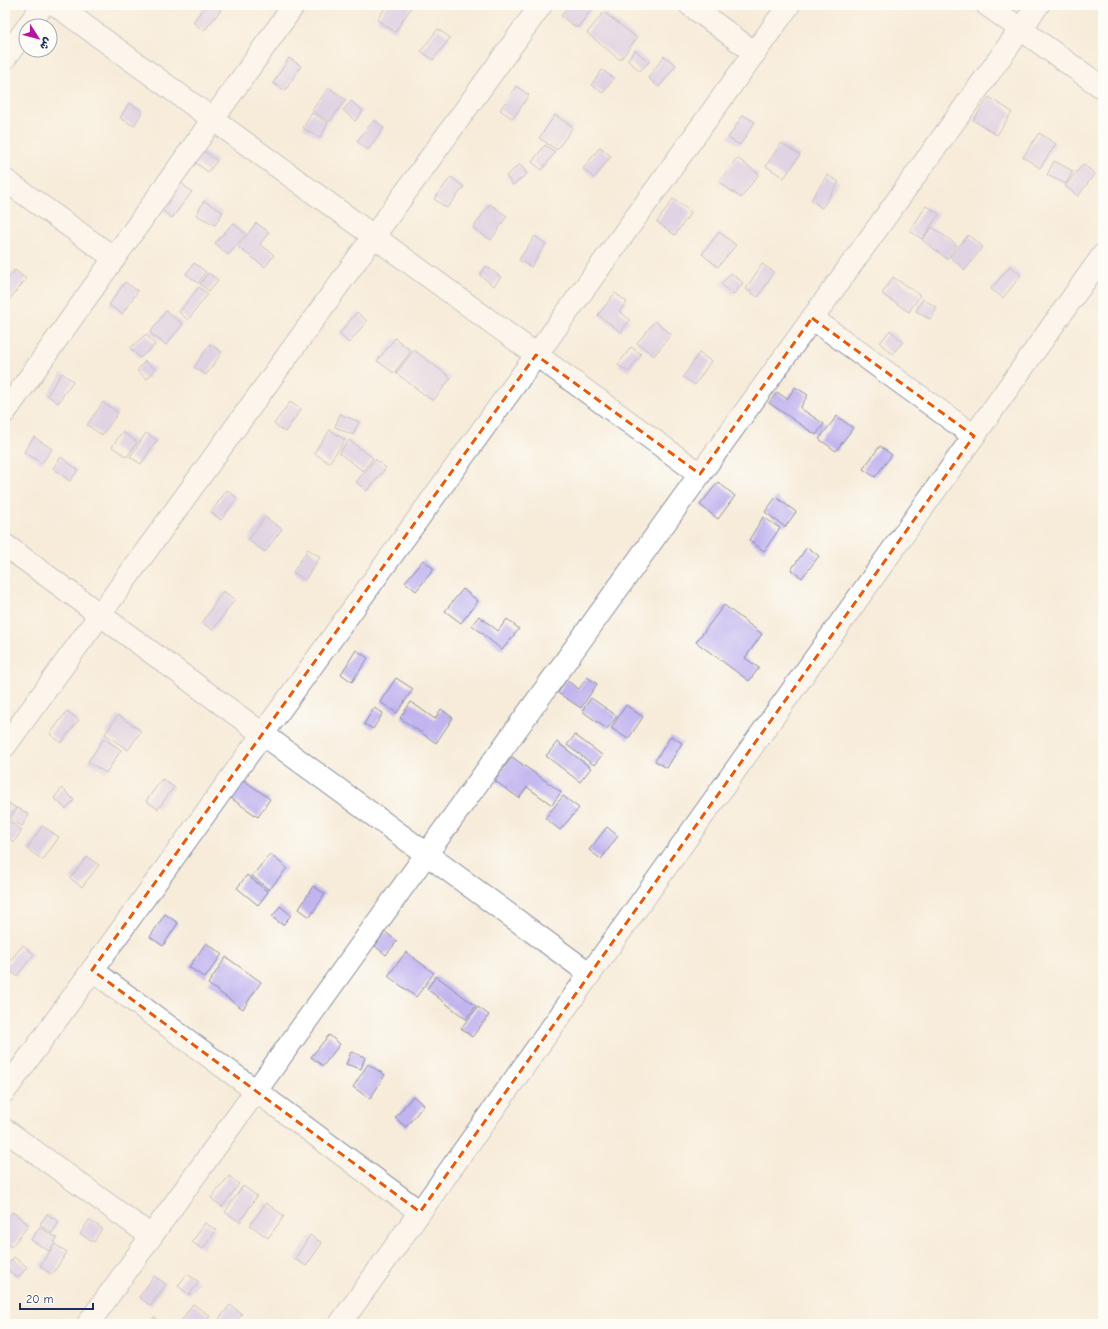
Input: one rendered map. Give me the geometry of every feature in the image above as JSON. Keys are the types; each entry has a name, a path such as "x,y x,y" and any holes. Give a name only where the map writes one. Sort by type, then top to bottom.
{"street":[{"path":"34,18 43,5"},
{"path":"56,5 700,474"},
{"path":"5,412 212,118 294,5"},
{"path":"5,746 541,5"},
{"path":"690,5 755,53"},
{"path":"5,1091 789,5"},
{"path":"987,5 1103,88"},
{"path":"88,1324 1038,5"},
{"path":"5,58 18,40"},
{"path":"5,180 114,258"},
{"path":"340,1324 1103,255"},
{"path":"812,318 974,436"},
{"path":"5,545 590,974"},
{"path":"92,970 420,1212"},
{"path":"5,1130 151,1236"}],"highlighted area":[{"path":"812,318 974,436 420,1212 92,970 536,355 700,474"}],"building":[{"path":"206,5 215,5 221,10 204,31 193,22"},
{"path":"387,5 407,5 411,8 395,32 377,20"},
{"path":"569,5 595,5 577,28 561,16"},
{"path":"604,12 637,38 620,60 587,33"},
{"path":"438,29 450,38 433,60 421,51"},
{"path":"635,50 649,62 640,71 627,60"},
{"path":"664,56 676,65 659,87 648,78"},
{"path":"289,58 301,66 285,91 273,83"},
{"path":"602,70 614,78 603,93 591,85"},
{"path":"516,86 529,95 513,119 500,110"},
{"path":"329,88 346,100 329,122 312,110"},
{"path":"989,97 1012,112 997,135 973,120"},
{"path":"351,101 363,111 355,121 343,110"},
{"path":"129,103 143,111 134,126 120,118"},
{"path":"312,113 328,123 320,138 303,128"},
{"path":"555,115 573,127 557,150 539,138"},
{"path":"743,115 755,122 740,145 728,138"},
{"path":"374,120 384,128 368,150 357,141"},
{"path":"1039,133 1056,144 1040,168 1023,157"},
{"path":"781,143 800,155 784,178 766,166"},
{"path":"545,145 555,152 542,170 532,162"},
{"path":"197,146 217,161 208,172 188,157"},
{"path":"600,147 611,156 594,178 583,169"},
{"path":"737,158 759,174 741,198 719,182"},
{"path":"1054,161 1073,171 1066,184 1047,175"},
{"path":"520,164 527,174 513,185 506,176"},
{"path":"1083,164 1095,174 1078,196 1065,186"},
{"path":"827,175 839,182 822,208 811,200"},
{"path":"451,177 464,187 447,208 434,199"},
{"path":"181,183 192,192 172,218 161,209"},
{"path":"673,199 691,212 675,235 657,222"},
{"path":"204,201 223,212 215,225 196,215"},
{"path":"490,204 507,216 491,240 473,228"},
{"path":"926,206 939,214 922,239 910,231"},
{"path":"233,223 246,234 228,255 215,243"},
{"path":"256,223 269,232 260,244 274,255 265,267 238,247"},
{"path":"932,227 957,245 947,259 922,240"},
{"path":"719,232 736,245 718,267 702,254"},
{"path":"968,235 983,247 965,270 950,257"},
{"path":"535,236 546,244 531,267 519,260"},
{"path":"194,263 206,272 198,283 186,274"},
{"path":"762,264 774,272 758,297 746,289"},
{"path":"486,266 501,277 494,286 480,275"},
{"path":"1010,266 1021,275 1003,298 991,289"},
{"path":"15,270 26,279 8,301 5,298 5,282"},
{"path":"208,273 218,280 209,291 200,284"},
{"path":"731,273 743,283 733,295 721,284"},
{"path":"893,277 920,295 909,312 882,294"},
{"path":"125,282 138,291 122,314 109,305"},
{"path":"199,287 208,294 188,320 179,312"},
{"path":"615,293 627,302 619,311 630,320 621,332 598,315"},
{"path":"923,299 937,308 930,319 916,311"},
{"path":"166,311 183,324 166,345 150,333"},
{"path":"357,312 367,321 349,343 339,334"},
{"path":"655,321 671,334 654,356 637,343"},
{"path":"890,330 903,342 892,354 880,343"},
{"path":"146,334 155,345 140,358 130,348"},
{"path":"395,338 411,351 394,373 377,361"},
{"path":"210,344 222,352 206,375 194,367"},
{"path":"631,347 641,354 629,372 618,365"},
{"path":"414,350 451,378 433,401 396,373"},
{"path":"699,353 711,361 695,385 683,377"},
{"path":"145,361 155,369 147,379 137,371"},
{"path":"62,373 73,381 58,403 47,395"},
{"path":"795,387 808,395 800,408 824,424 816,435 769,403 777,392 787,399"},
{"path":"103,402 118,413 102,435 87,425"},
{"path":"290,402 301,409 285,432 274,424"},
{"path":"340,414 359,422 353,435 335,427"},
{"path":"837,416 853,428 836,451 819,439"},
{"path":"330,430 345,440 329,463 314,453"},
{"path":"122,432 137,442 127,457 112,447"},
{"path":"146,433 157,440 141,464 130,457"},
{"path":"34,437 52,449 42,463 24,452"},
{"path":"349,440 373,458 363,471 339,453"},
{"path":"880,446 892,455 875,477 863,469"},
{"path":"61,457 78,470 70,481 53,468"},
{"path":"375,459 386,468 367,491 356,482"},
{"path":"718,482 735,496 718,519 700,505"},
{"path":"227,490 237,498 221,520 211,512"},
{"path":"776,497 796,512 785,527 765,512"},
{"path":"265,517 282,529 265,552 248,540"},
{"path":"763,517 780,528 764,551 749,540"},
{"path":"807,547 819,556 802,578 791,570"},
{"path":"308,549 320,557 305,580 293,572"},
{"path":"423,560 434,569 416,591 405,582"},
{"path":"463,589 478,601 461,623 445,611"},
{"path":"223,591 235,599 213,630 202,623"},
{"path":"724,605 762,634 745,658 759,668 749,681 696,642"},
{"path":"479,616 498,631 507,619 519,629 502,650 472,625"},
{"path":"356,650 368,658 352,682 341,674"},
{"path":"587,677 597,684 581,708 558,693 566,680 579,689"},
{"path":"396,678 413,689 397,713 380,702"},
{"path":"591,698 617,716 607,729 582,711"},
{"path":"411,702 435,719 441,709 453,718 436,743 400,718"},
{"path":"626,705 643,717 628,739 611,728"},
{"path":"374,708 383,713 373,729 364,724"},
{"path":"67,711 79,720 61,743 50,734"},
{"path":"118,715 141,731 128,750 105,734"},
{"path":"575,735 602,755 594,765 567,745"},
{"path":"671,736 682,743 667,768 655,761"},
{"path":"104,738 121,750 106,773 88,762"},
{"path":"557,742 591,768 580,782 546,756"},
{"path":"512,757 561,792 552,805 527,787 519,798 495,781"},
{"path":"238,776 270,799 258,817 225,794"},
{"path":"162,779 174,787 158,809 146,801"},
{"path":"62,788 74,800 66,809 54,798"},
{"path":"563,796 579,808 560,830 545,818"},
{"path":"5,801 16,808 7,820 22,830 14,842 5,835"},
{"path":"18,808 29,815 22,826 10,819"},
{"path":"42,826 59,837 43,860 27,849"},
{"path":"607,827 618,836 601,859 589,850"},
{"path":"270,854 287,868 269,890 252,876"},
{"path":"87,857 99,865 82,887 70,878"},
{"path":"247,875 268,892 258,905 237,888"},
{"path":"313,886 325,894 310,917 299,909"},
{"path":"280,906 291,915 283,925 272,917"},
{"path":"165,914 178,923 163,946 150,937"},
{"path":"385,932 397,941 386,955 375,946"},
{"path":"206,943 222,954 205,978 189,967"},
{"path":"23,945 34,954 17,976 5,967"},
{"path":"406,952 434,973 416,997 388,976"},
{"path":"226,957 261,982 243,1009 208,984"},
{"path":"436,976 476,1006 466,1019 427,989"},
{"path":"478,1007 489,1015 472,1037 461,1028"},
{"path":"329,1035 340,1044 323,1066 311,1057"},
{"path":"351,1052 365,1057 361,1069 346,1064"},
{"path":"368,1064 385,1075 370,1099 353,1087"},
{"path":"413,1096 424,1105 406,1127 395,1118"},
{"path":"229,1176 239,1184 222,1207 211,1198"},
{"path":"243,1186 257,1196 240,1222 225,1212"},
{"path":"266,1203 284,1216 268,1238 250,1225"},
{"path":"12,1212 29,1225 11,1247 5,1242 5,1221"},
{"path":"47,1214 59,1222 52,1233 40,1224"},
{"path":"89,1220 102,1228 94,1242 80,1234"},
{"path":"205,1223 216,1230 203,1249 192,1242"},
{"path":"40,1227 57,1238 49,1251 31,1240"},
{"path":"310,1235 322,1243 306,1266 295,1259"},
{"path":"55,1244 67,1252 52,1275 40,1266"},
{"path":"14,1257 27,1267 18,1278 5,1268"},
{"path":"187,1274 199,1282 189,1295 178,1286"},
{"path":"154,1276 166,1284 151,1306 139,1297"},
{"path":"193,1304 210,1316 205,1324 179,1324"},
{"path":"230,1305 242,1314 234,1324 215,1324"},
{"path":"154,1317 164,1324 149,1324"}]}
